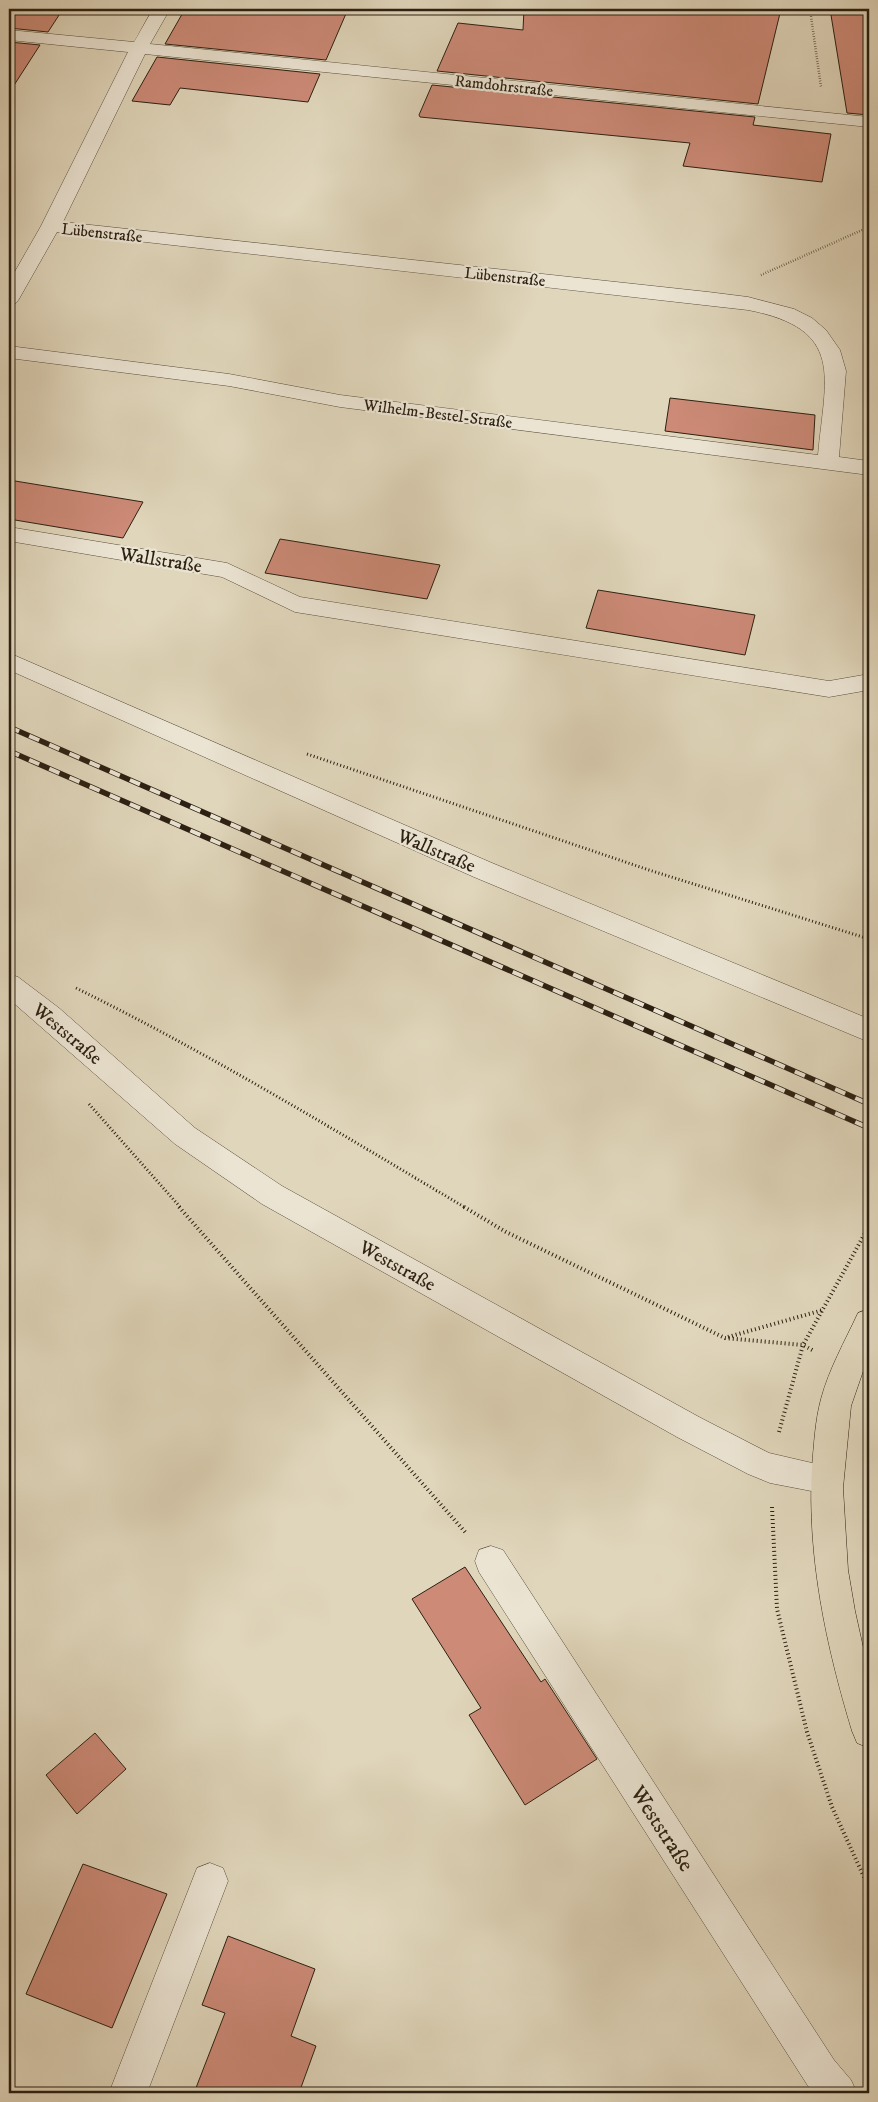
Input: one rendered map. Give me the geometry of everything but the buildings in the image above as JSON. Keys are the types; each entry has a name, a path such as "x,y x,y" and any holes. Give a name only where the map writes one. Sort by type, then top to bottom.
{"main road":[{"path":"869,1322 835,1404 827,1479 826,1511 829,1554 845,1647 869,1731"}],"street":[{"path":"138,50 162,9"},
{"name":"Ramdohrstraße","path":"9,36 869,122"},
{"name":"Lübenstraße","path":"9,300 51,226 138,50"},
{"name":"Lübenstraße","path":"51,226 708,298 757,304 790,314 813,326 828,344 836,372 828,462"},
{"name":"Wilhelm-Bestel-Straße","path":"9,352 229,380 340,401 869,468"},
{"name":"Wallstraße","path":"9,534 227,570 295,604 829,689 869,682"},
{"name":"Wallstraße","path":"9,661 474,866 869,1031"},
{"name":"Weststraße","path":"9,984 49,1016 185,1136 272,1195 688,1427 770,1468 827,1479"},
{"name":"Weststraße","path":"491,1562 816,2065 838,2093"},
{"path":"128,2093 210,1881"}],"path":[{"path":"810,9 826,117"},
{"path":"708,298 869,227"},
{"path":"304,753 649,870 869,939"},
{"path":"67,984 129,1014 353,1141 506,1232 725,1338 803,1345 849,1368"},
{"path":"84,1098 491,1562"},
{"path":"869,1226 803,1345 770,1468 777,1609 807,1732 832,1807 869,1888"},
{"path":"725,1338 823,1310"}],"railway":[{"path":"9,727 869,1104"},
{"path":"9,751 869,1128"}]}
